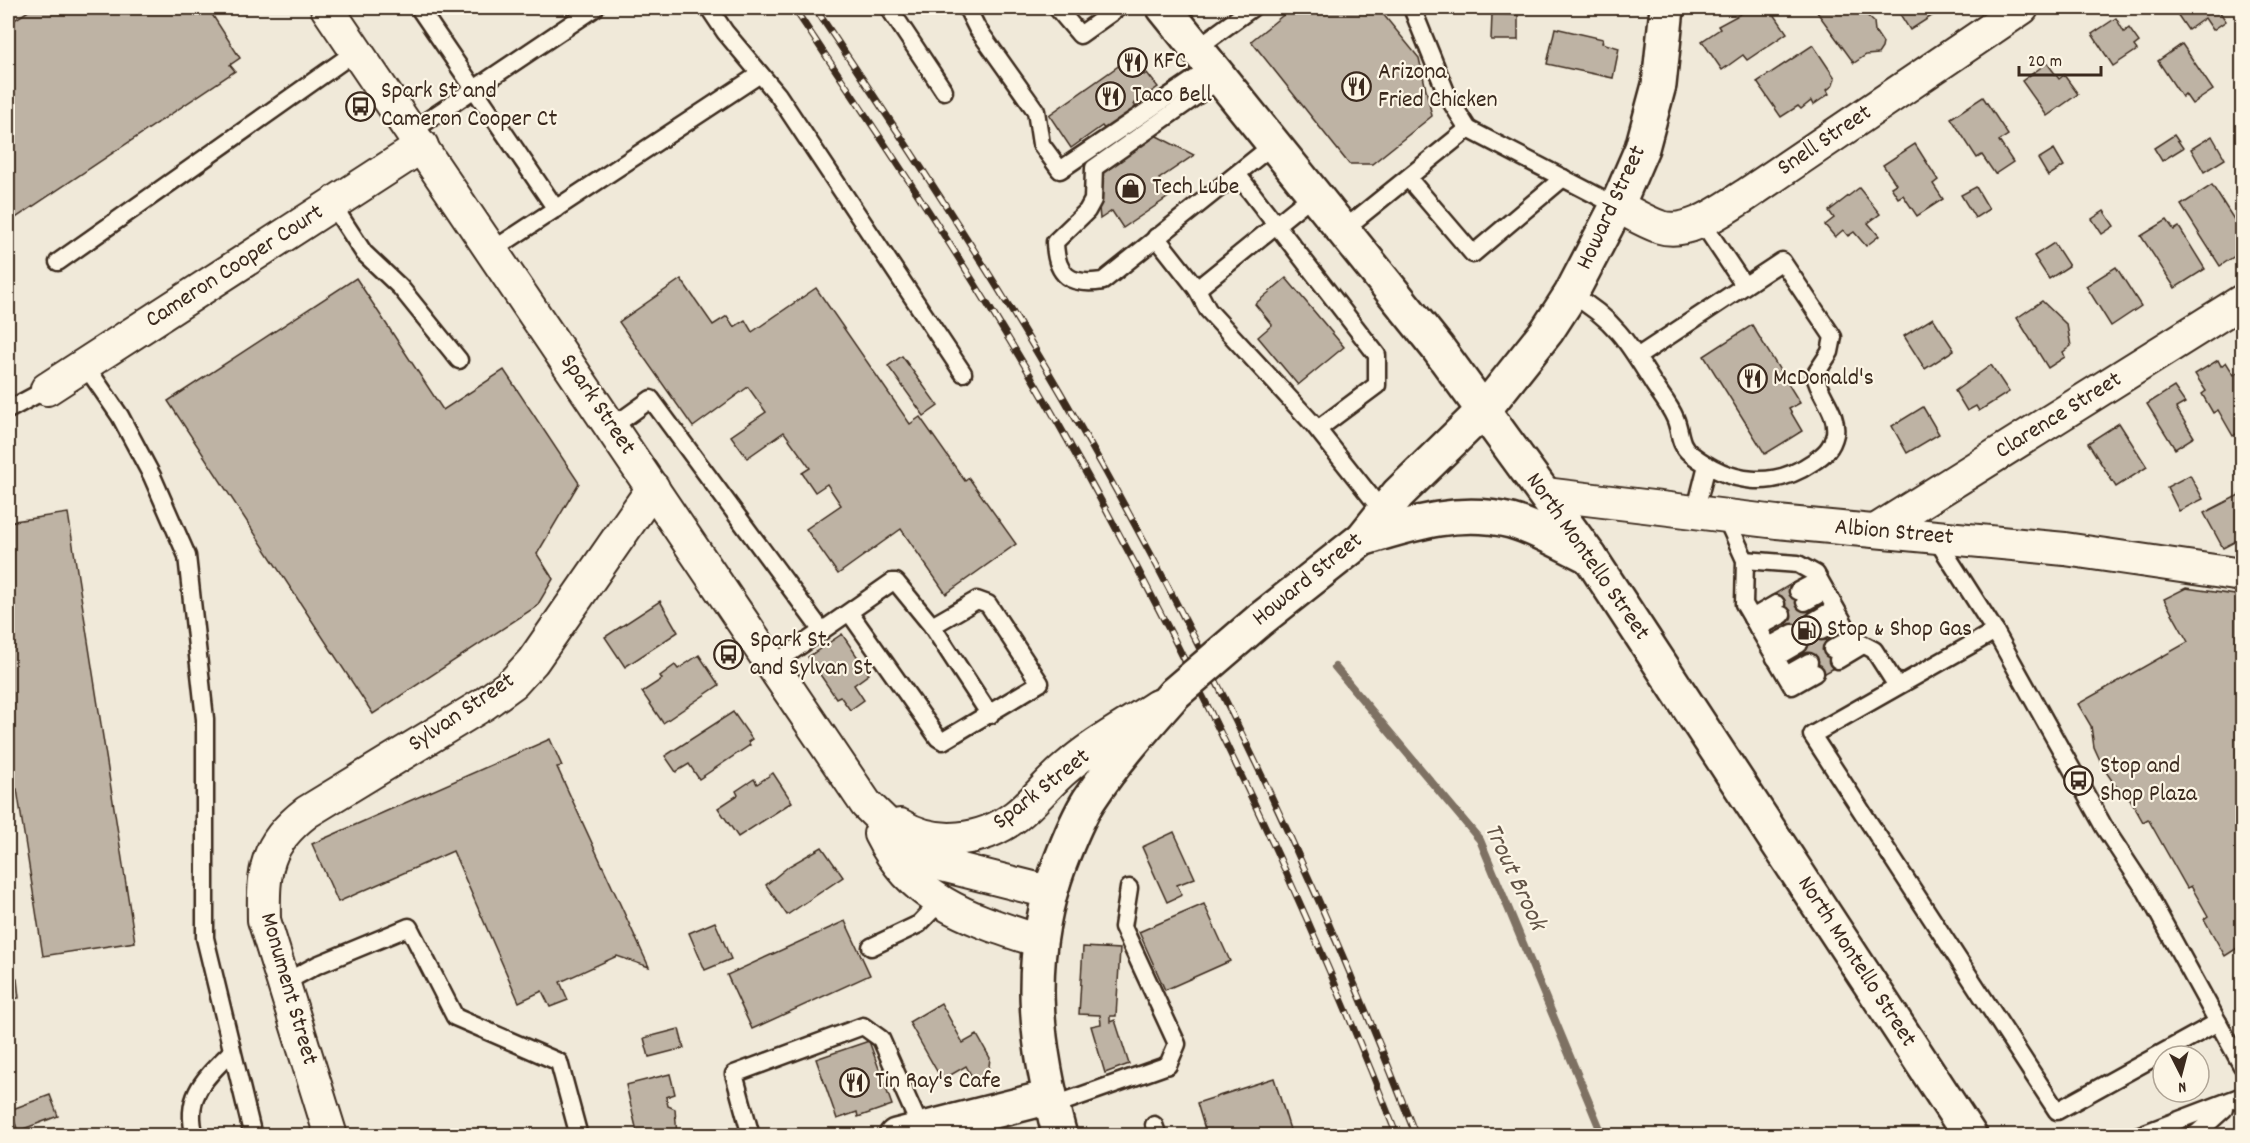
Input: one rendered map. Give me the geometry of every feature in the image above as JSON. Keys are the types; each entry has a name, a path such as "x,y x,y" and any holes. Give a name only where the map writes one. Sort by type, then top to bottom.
{"main road":[{"name":"North Montello Street","path":"1164,8 1343,230 1484,410 1545,494 1590,557 1970,1136"},
{"name":"Howard Street","path":"1054,1113 1038,1027 1036,986 1039,941 1049,892 1087,803 1115,762 1175,693 1261,619 1362,538 1398,494 1484,410 1519,368 1571,294 1617,206 1652,117 1664,53 1667,8"},
{"path":"1362,538 1423,521 1468,515 1513,521 1590,557"},
{"path":"909,1132 1054,1113"}],"street":[{"name":"Spark Street","path":"327,8 866,804 887,849 918,885 939,903 988,925 1039,941"},
{"name":"Snell Street","path":"1617,206 1662,228 1681,227 1701,221 1746,195 2022,8"},
{"name":"Cameron Cooper Court","path":"47,389 332,204 417,138"},
{"name":"Clarence Street","path":"1875,531 2242,301"},
{"name":"Sylvan Street","path":"276,841 288,826 307,812 484,704 513,682 533,661 653,488"},
{"name":"Albion Street","path":"1545,494 1710,514 2065,549 2242,575"},
{"name":"Spark Street","path":"866,804 909,830 938,839 966,838 990,832 1015,817 1066,767 1175,693"},
{"name":"Spark Street","path":"866,804 909,846 938,864 1049,892"},
{"name":"Monument Street","path":"276,841 267,862 263,887 264,920 331,1136"}],"lane":[{"path":"419,8 556,209"},
{"path":"417,138 474,89 595,8"},
{"path":"709,8 725,32 784,105 963,373"},
{"path":"889,8 944,91"},
{"path":"967,8 977,28 1036,111 1041,144 1060,170 1210,64"},
{"path":"1057,8 1080,35 1118,8"},
{"path":"1252,8 1210,64 1094,168 1094,200 1087,211 1055,242 1056,259 1066,276 1083,284 1103,281 1274,144"},
{"path":"1412,8 1448,97 1468,129 1617,206"},
{"path":"58,262 355,52"},
{"path":"493,250 760,74"},
{"path":"1343,230 1468,129"},
{"path":"1237,174 1377,355 1377,385 1318,429"},
{"path":"1408,177 1473,254 1563,178"},
{"path":"1197,289 1314,194"},
{"path":"332,204 364,253 400,287 459,360"},
{"path":"1701,221 1744,285"},
{"path":"1156,237 1197,289 1208,310 1318,429 1383,512"},
{"path":"1571,294 1596,308 1617,327 1676,419 1679,440 1689,453 1707,465 1749,480 1778,480 1792,476 1819,459 1827,451 1835,432 1832,410 1817,384 1815,375 1830,352 1833,337 1782,261 1637,357"},
{"path":"85,364 120,416 152,476 187,556 205,719 205,938 253,1136"},
{"path":"8,410 47,389"},
{"path":"612,427 651,399 822,631"},
{"path":"1707,465 1710,514 1745,560 1742,594 1744,604 1789,681 1812,667"},
{"path":"1935,537 1995,631 2104,827 2146,891 2242,1066"},
{"path":"1745,560 1798,564 1809,569 1822,585 1857,642 1879,656 1897,686"},
{"path":"772,665 892,582 899,583 932,626 990,715"},
{"path":"1802,597 1822,585"},
{"path":"849,612 938,738 948,740 1037,686 1040,680 984,602 977,600 932,626"},
{"path":"1755,623 1779,610"},
{"path":"1818,626 1838,614"},
{"path":"1995,631 1812,735 2057,1111 2218,1022"},
{"path":"1772,652 1796,638"},
{"path":"1835,654 1857,642"},
{"path":"1054,1113 1168,1065 1177,1044 1123,927 1129,888"},
{"path":"871,947 919,924 939,903"},
{"path":"282,984 317,965 409,927 455,1017 559,1062 579,1136"},
{"path":"750,1136 735,1074 863,1026 882,1039 909,1132"},
{"path":"195,1136 192,1125 197,1088 232,1051"},
{"path":"2137,1136 2237,1099"},
{"path":"2194,1136 2237,1099"}],"building":[{"path":"33,8 208,8 240,58 230,65 235,71 8,223 8,36 12,32 8,24"},
{"name":"Arizona Fried Chicken","path":"1292,8 1378,8 1419,58 1432,116 1372,164 1349,164 1251,41"},
{"path":"1744,8 1770,8 1787,33 1747,60 1743,55 1722,70 1702,41 1720,29 1718,26 1746,11"},
{"path":"1814,8 1859,8 1874,22 1875,31 1883,43 1882,48 1878,54 1866,55 1854,63"},
{"path":"1890,8 1935,8 1938,12 1910,30 1898,11"},
{"path":"2173,8 2217,8 2226,21 2213,30 2205,18 2188,30"},
{"path":"1492,14 1518,15 1518,40 1491,40"},
{"path":"2116,18 2124,32 2129,28 2139,42 2134,46 2137,50 2113,66 2092,34"},
{"path":"1555,28 1603,39 1602,43 1619,48 1613,78 1547,64"},
{"path":"2182,44 2213,90 2192,104 2185,94 2182,97 2158,61"},
{"path":"1813,45 1835,78 1833,85 1827,90 1829,94 1813,105 1811,101 1801,109 1798,106 1781,117 1757,82"},
{"name":"Taco Bell","path":"1134,52 1142,63 1138,66 1144,75 1147,73 1158,87 1134,104 1137,109 1106,131 1102,126 1071,148 1049,115 1124,62 1123,60"},
{"path":"2047,63 2059,79 2064,75 2078,94 2047,116 2022,81"},
{"path":"1983,97 2008,135 1999,141 2013,162 1995,174 1982,155 1977,158 1951,118"},
{"name":"Tech Lube","path":"1153,134 1194,155 1159,179 1170,196 1123,228 1112,211 1100,219 1096,174"},
{"path":"2174,135 2183,148 2162,161 2154,148"},
{"path":"2212,136 2225,159 2204,172 2191,149"},
{"path":"1915,144 1938,180 1933,184 1943,199 1917,216 1903,195 1898,198 1891,187 1896,184 1883,165"},
{"path":"2054,149 2064,166 2048,176 2038,159"},
{"path":"2212,185 2242,232 2242,251 2220,266 2181,205"},
{"path":"1976,187 1989,209 1975,218 1961,195"},
{"path":"1859,188 1880,214 1868,223 1879,236 1866,246 1854,232 1848,236 1843,230 1835,237 1825,225 1834,218 1829,211"},
{"path":"2104,211 2114,226 2102,234 2092,219"},
{"path":"2167,220 2174,230 2179,227 2205,269 2175,288 2141,236"},
{"path":"2054,243 2069,266 2049,279 2034,256"},
{"path":"2116,267 2141,306 2111,326 2086,286"},
{"path":"356,278 443,410 504,370 579,483 537,554 553,579 537,606 373,714 168,401"},
{"path":"1286,278 1344,347 1298,385 1258,337 1272,325 1255,304"},
{"path":"681,279 713,325 727,316 734,327 745,320 752,332 816,288 910,424 920,417 965,481 969,478 1016,544 946,594 901,529 838,574 806,529 841,505 827,484 815,492 802,473 810,468 784,432 747,458 731,436 766,412 748,387 693,427 619,322"},
{"path":"2042,301 2067,325 2071,346 2063,352 2065,357 2048,368 2017,318"},
{"path":"1933,318 1954,350 1925,369 1904,336"},
{"name":"McDonald's","path":"1752,325 1800,403 1789,409 1802,431 1765,454 1704,356"},
{"path":"902,356 938,406 924,416 888,366"},
{"path":"2218,360 2221,366 2226,362 2234,375 2239,371 2242,376 2242,430 2233,436 2218,410 2213,413 2202,394 2206,391 2195,374"},
{"path":"1991,365 2009,392 1979,411 1976,406 1967,411 1955,391"},
{"path":"2174,387 2185,403 2176,408 2194,437 2175,449 2147,404"},
{"path":"1923,407 1939,434 1907,453 1892,426"},
{"path":"2119,423 2147,467 2116,487 2088,443"},
{"path":"2190,475 2203,499 2179,511 2167,487"},
{"path":"2241,494 2242,538 2223,548 2204,513"},
{"path":"68,513 135,942 43,956 17,789 8,790 8,522"},
{"name":"Stop & Shop Gas","path":"1793,583 1840,665 1818,677 1771,596"},
{"path":"2186,588 2242,596 2242,945 2225,956 2204,919 2208,916 2191,886 2187,888 2148,819 2143,822 2130,799 2115,785 2104,769 2094,747 2091,726 2078,704 2188,642 2164,599"},
{"path":"660,601 678,632 625,667 605,637"},
{"path":"842,634 869,674 854,685 864,700 850,710 840,696 836,698 808,657"},
{"path":"699,655 719,685 663,723 642,692 662,679 660,676 675,665 678,669"},
{"path":"733,712 752,739 748,742 750,745 699,779 689,764 676,772 665,756"},
{"path":"550,739 562,766 557,767 649,967 617,956 560,982 568,1000 550,1007 542,991 519,1002 453,851 338,902 312,844"},
{"path":"773,773 792,802 738,837 718,808 738,795 736,791 754,779 757,784"},
{"path":"1174,832 1195,878 1177,885 1182,895 1167,902 1142,847"},
{"path":"822,847 843,877 787,915 766,885 789,866"},
{"path":"1204,904 1230,961 1165,990 1139,932"},
{"path":"845,921 870,975 752,1029 727,975"},
{"path":"715,922 731,959 705,970 689,933"},
{"path":"1083,947 1120,949 1116,1016 1110,1016 1110,1022 1115,1020 1129,1064 1105,1073 1091,1026 1101,1024 1100,1015 1079,1014"},
{"path":"17,979 19,998 8,1000 8,980"},
{"path":"941,1003 963,1043 977,1035 990,1058 988,1075 975,1082 966,1066 942,1080 909,1022"},
{"path":"679,1029 684,1048 649,1057 644,1038"},
{"name":"Tin Ray's Cafe","path":"869,1041 892,1105 858,1117 857,1112 837,1119 816,1059"},
{"path":"670,1074 675,1094 666,1097 668,1106 675,1109 677,1136 638,1136 626,1085"},
{"path":"1274,1078 1292,1136 1207,1136 1197,1103"},
{"path":"50,1095 58,1116 18,1131 10,1110"},
{"path":"439,1129 441,1136 417,1136"}],"waterway":[{"name":"Trout Brook","path":"1335,667 1480,840 1603,1136"}],"railway":[{"path":"794,8 966,270 1032,378 1110,517 1200,690 1283,866 1323,955 1397,1136"},
{"path":"815,8 917,161 1015,316 1126,507 1260,772 1341,952 1416,1136"}],"place":[{"name":"KFC","path":"1132,62"},
{"name":"Arizona Fried Chicken","path":"1357,87"},
{"name":"Taco Bell","path":"1111,96"},
{"name":"Spark St and Cameron Cooper Ct","path":"360,106"},
{"name":"Tech Lube","path":"1131,188"},
{"name":"McDonald's","path":"1752,379"},
{"name":"Stop & Shop Gas","path":"1806,630"},
{"name":"Spark St. and Sylvan St","path":"729,655"},
{"name":"Stop and Shop Plaza","path":"2079,781"},
{"name":"Tin Ray's Cafe","path":"854,1082"}]}
